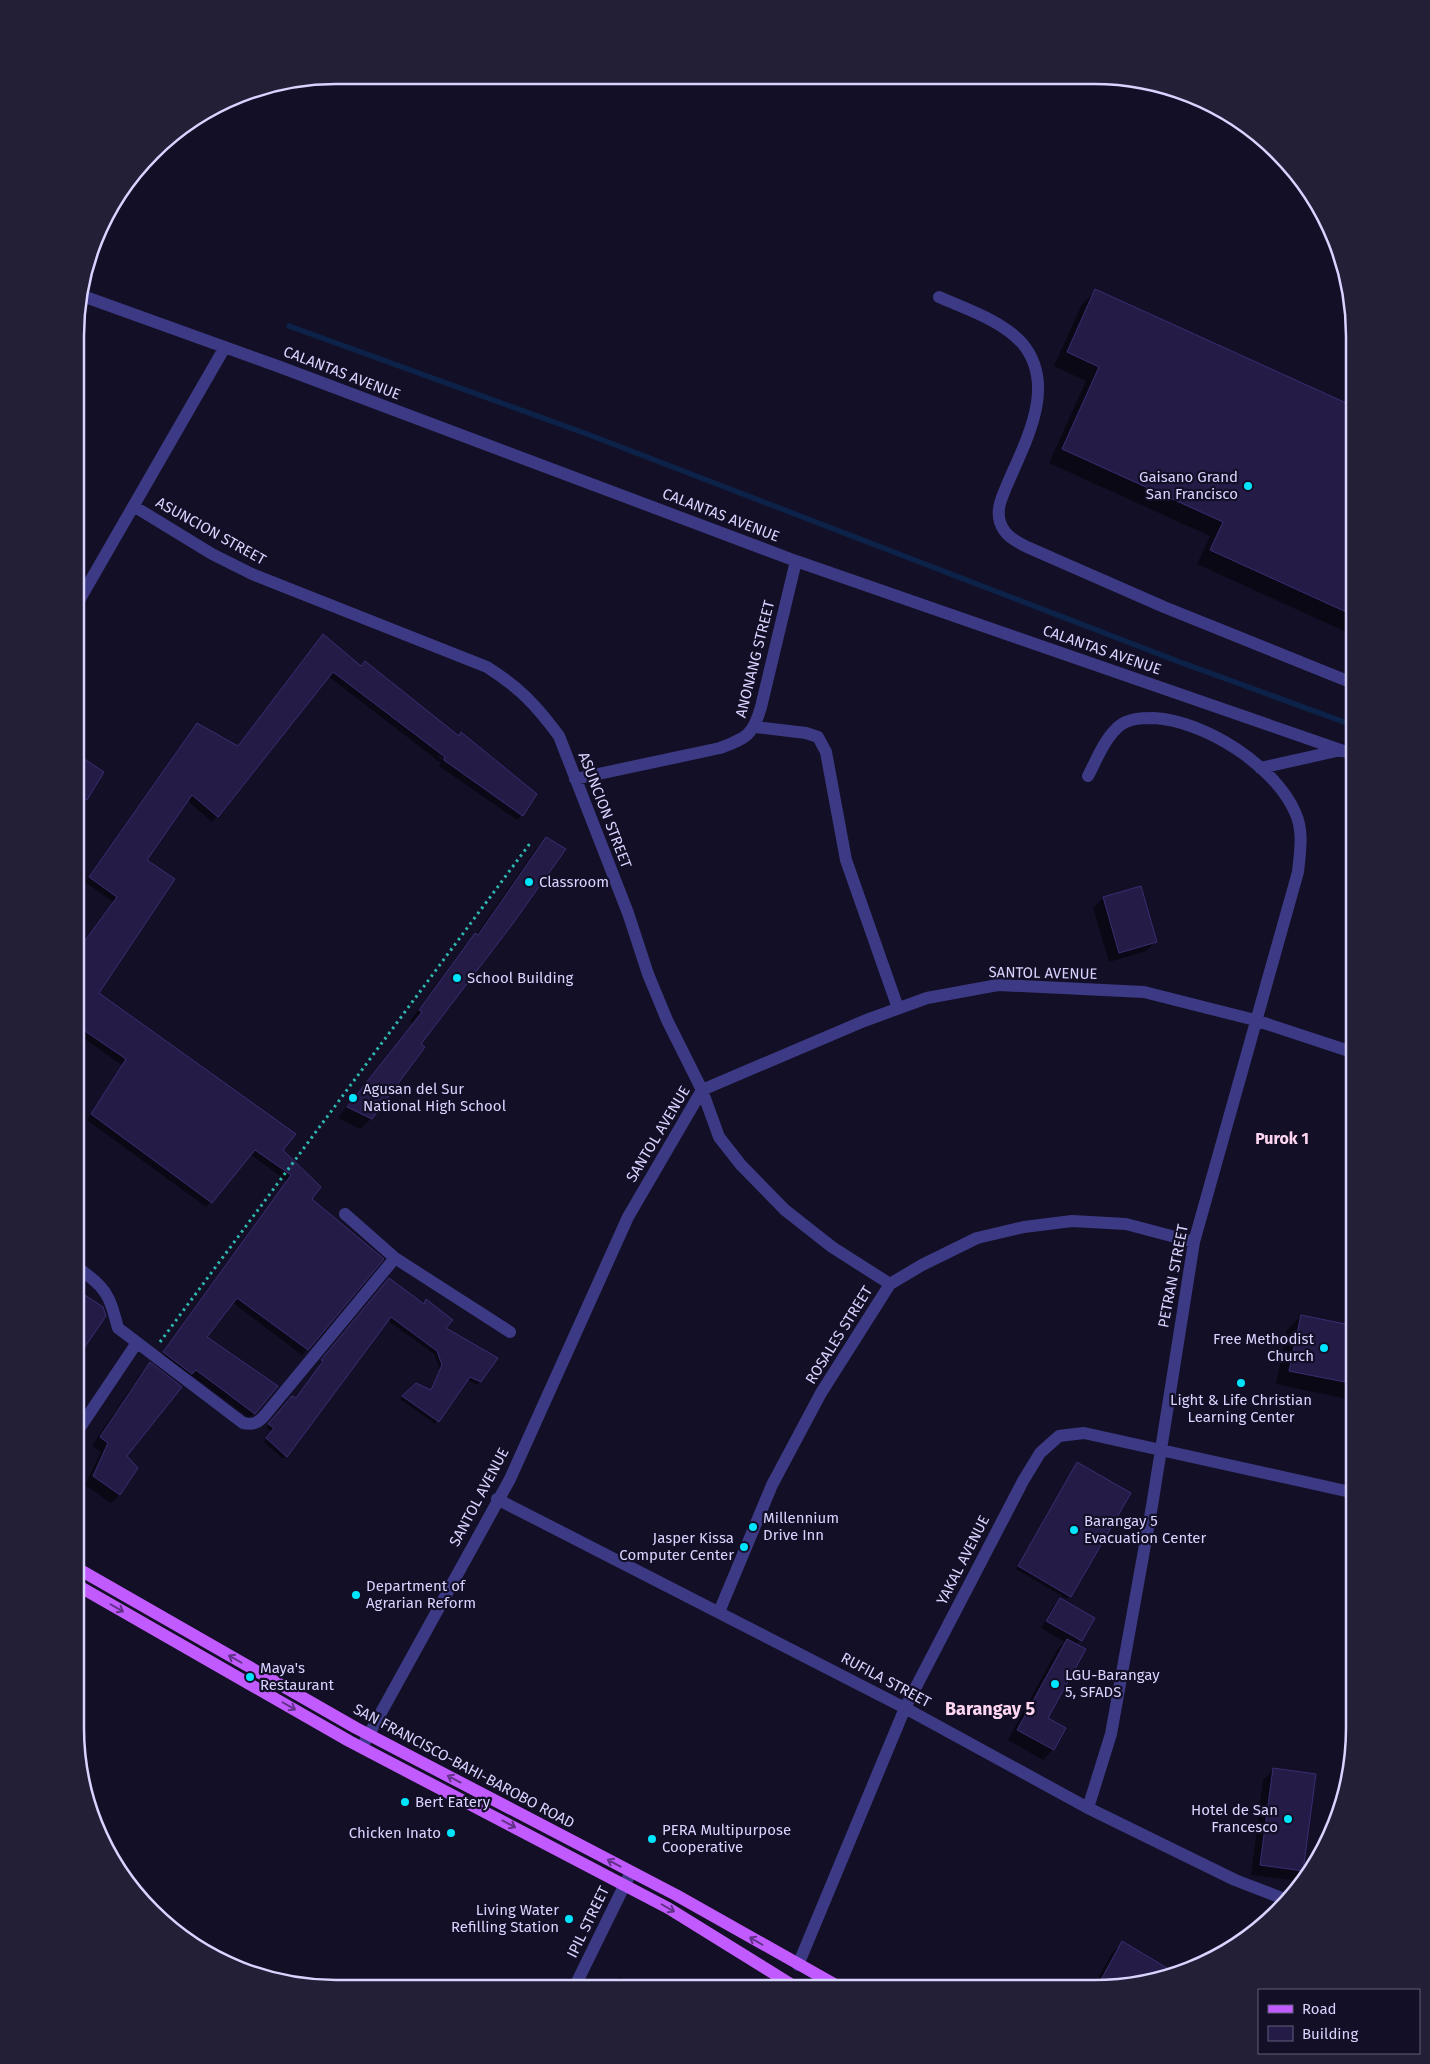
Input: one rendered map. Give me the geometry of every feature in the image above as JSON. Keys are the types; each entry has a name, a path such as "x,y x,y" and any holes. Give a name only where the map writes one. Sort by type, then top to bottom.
{"main road":[{"name":"SAN FRANCISCO-BAHI-BAROBO ROAD","path":"84,1572 369,1734 631,1872 826,1980"},
{"name":"SAN FRANCISCO-BAHI-BAROBO ROAD","path":"84,1589 362,1747 668,1908 781,1980"},
{"name":"YAKAL AVENUE","path":"794,1980 798,1965"}],"street":[{"path":"939,297 1002,326 1022,343 1037,370 1039,400 1034,419 999,504 1000,521 1008,536 1027,548 1164,608 1346,680"},
{"name":"CALANTAS AVENUE","path":"87,298 225,347 796,561 1346,752"},
{"path":"84,592 135,507 225,347"},
{"name":"ASUNCION STREET","path":"135,507 212,554 252,574 487,667 514,684 540,711 559,736 628,913 648,974 667,1020 702,1090 719,1137 741,1165 786,1210 832,1247 890,1284"},
{"name":"ANONANG STREET","path":"575,779 720,748 741,741 755,727 796,561"},
{"name":"PETRAN STREET","path":"1088,776 1106,742 1119,727 1141,718 1164,719 1206,732 1223,740 1260,768 1282,790 1296,813 1302,839 1298,872 1194,1242 1152,1506 1111,1734 1088,1808"},
{"path":"755,727 806,733 818,737 826,752 846,860 898,1008"},
{"path":"1260,768 1342,750"},
{"name":"SANTOL AVENUE","path":"362,1747 510,1478 628,1216 702,1090 898,1008 927,998 998,985 1144,992 1255,1020 1346,1050"},
{"path":"345,1214 396,1258 510,1332"},
{"name":"ROSALES STREET","path":"719,1612 772,1486 821,1393 890,1284 922,1265 977,1238 1024,1227 1072,1221 1126,1224 1194,1242"},
{"path":"84,1272 107,1293 112,1303 118,1328 136,1344 152,1353 244,1423 252,1424 259,1422 396,1258"},
{"path":"84,1423 136,1344"},
{"name":"YAKAL AVENUE","path":"798,1965 905,1708 1022,1481 1040,1453 1059,1436 1084,1432 1346,1491"},
{"name":"RUFILA STREET","path":"497,1499 905,1708 1088,1808 1235,1880 1280,1898"},
{"name":"IPIL STREET","path":"578,1980 631,1872"}],"path":[{"path":"152,1353 531,842"}],"building":[{"name":"Gaisano Grand San Francisco","path":"1095,289 1346,403 1346,612 1210,550 1223,522 1062,449 1099,367 1067,352"},
{"path":"323,634 361,666 365,661 459,736 461,732 537,794 523,816 444,760 445,757 333,672 218,817 192,795 147,860 175,879 99,993 296,1134 283,1150 321,1187 312,1199 384,1259 308,1350 237,1298 207,1337 278,1386 255,1414 196,1370 192,1374 163,1352 291,1175 255,1150 212,1203 91,1114 126,1059 84,1030 84,942 117,897 89,877 197,723 238,746"},
{"path":"84,759 104,772 87,800 84,798"},
{"path":"546,837 566,849 511,926 421,1044 425,1047 372,1119 347,1107 422,1012 419,1010 475,933 478,935"},
{"path":"1141,886 1157,942 1119,953 1103,897"},
{"path":"389,1278 424,1304 426,1299 453,1320 446,1328 498,1358 481,1382 470,1377 439,1422 402,1396 416,1383 431,1390 442,1365 437,1351 391,1317 287,1457 266,1438 274,1428 268,1424 292,1396 296,1398 323,1361 321,1360"},
{"path":"84,1294 103,1307 106,1316 84,1348"},
{"name":"Free Methodist Church","path":"1301,1315 1346,1324 1346,1382 1289,1371"},
{"path":"150,1362 182,1387 127,1456 138,1468 120,1495 93,1476 108,1443 100,1437"},
{"name":"Barangay 5 Evacuation Center","path":"1077,1462 1131,1493 1071,1597 1018,1566"},
{"path":"1060,1598 1095,1618 1082,1641 1046,1621"},
{"name":"LGU-Barangay 5, SFADS","path":"1067,1639 1086,1649 1048,1718 1066,1728 1054,1750 1017,1730"},
{"name":"Hotel de San Francesco","path":"1273,1768 1316,1774 1303,1869 1302,1871 1260,1865"},
{"path":"1122,1941 1169,1969 1127,1978 1101,1980"}],"waterway":[{"path":"289,326 587,434 1177,661 1346,723"}],"place":[{"name":"Gaisano Grand San Francisco","path":"1248,486"},
{"name":"Classroom","path":"529,882"},
{"name":"School Building","path":"457,978"},
{"name":"Agusan del Sur National High School","path":"353,1098"},
{"name":"Free Methodist Church","path":"1324,1348"},
{"name":"Light & Life Christian Learning Center","path":"1241,1383"},
{"name":"Millennium Drive Inn","path":"753,1527"},
{"name":"Barangay 5 Evacuation Center","path":"1074,1530"},
{"name":"Jasper Kissa Computer Center","path":"744,1547"},
{"name":"Department of Agrarian Reform","path":"356,1595"},
{"name":"Maya's Restaurant","path":"250,1677"},
{"name":"LGU-Barangay 5, SFADS","path":"1055,1684"},
{"name":"Bert Eatery","path":"405,1802"},
{"name":"Hotel de San Francesco","path":"1288,1819"},
{"name":"Chicken Inato","path":"451,1833"},
{"name":"PERA Multipurpose Cooperative","path":"652,1839"},
{"name":"Living Water Refilling Station","path":"569,1919"}],"district":[{"name":"Purok 1","path":"1282,1138"},
{"name":"Barangay 5","path":"990,1709"}]}
